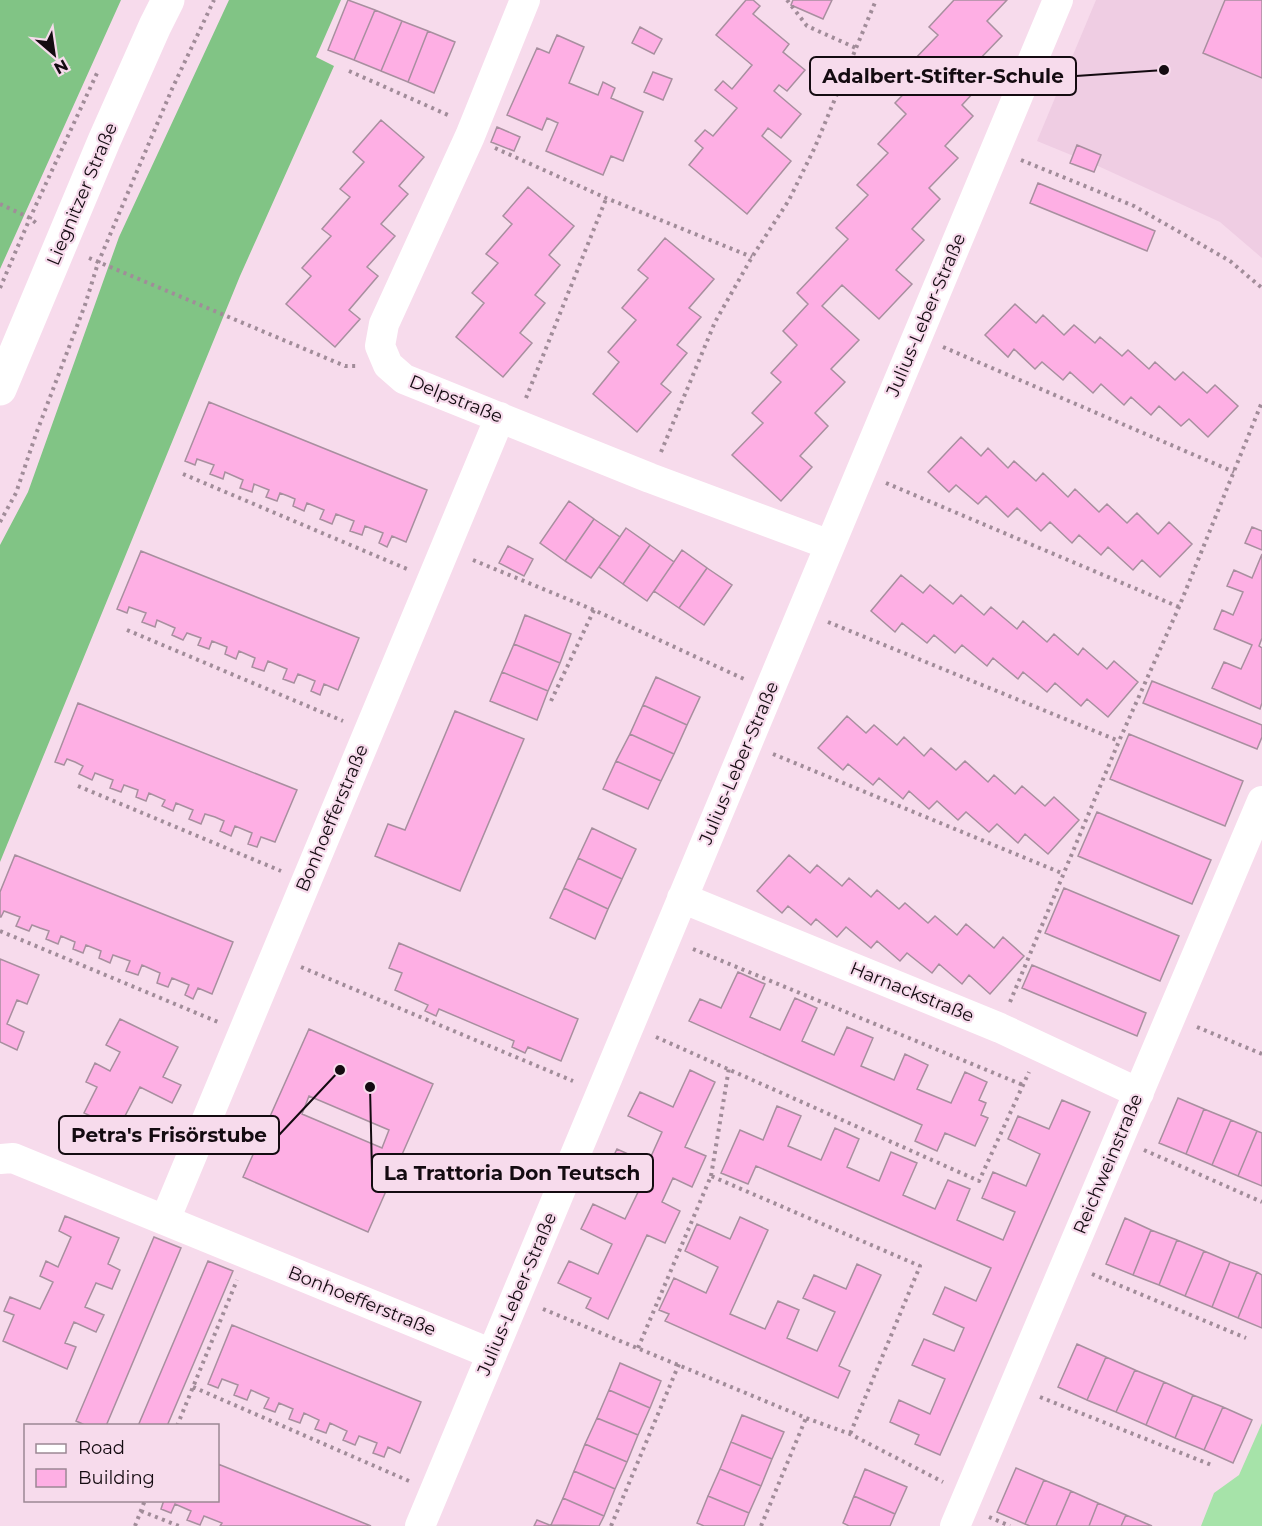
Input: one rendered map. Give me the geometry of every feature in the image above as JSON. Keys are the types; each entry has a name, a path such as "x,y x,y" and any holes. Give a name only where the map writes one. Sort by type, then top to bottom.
{"main road":[{"name":"Liegnitzer Straße","path":"0,389 109,131 168,0"}],"street":[{"name":"Delpstraße","path":"525,0 472,131 384,324 380,346 388,365 404,378 650,478 830,545"},
{"name":"Julius-Leber-Straße","path":"420,1526 1058,0"},
{"name":"Bonhoefferstraße","path":"165,1220 445,548 508,420"},
{"name":"Reichweinstraße","path":"955,1526 1262,801"},
{"name":"Harnackstraße","path":"682,898 1000,1028 1139,1093"},
{"name":"Bonhoefferstraße","path":"0,1159 13,1158 492,1354"}],"path":[{"path":"0,522 16,493 85,305 98,263 172,89 214,0"},
{"path":"787,0 807,26 856,48"},
{"path":"650,478 715,322 752,257 789,200 815,147 876,0"},
{"path":"0,288 100,65"},
{"path":"349,71 606,198 752,257"},
{"path":"995,150 1134,206 1230,261 1262,288"},
{"path":"508,420 606,198"},
{"path":"0,204 30,218 61,245 98,263 345,366 388,365"},
{"path":"917,336 1234,472"},
{"path":"1000,1028 1119,741 1179,607 1262,402"},
{"path":"861,472 1179,607"},
{"path":"183,474 432,579"},
{"path":"445,548 594,610 769,690"},
{"path":"551,701 594,610"},
{"path":"802,611 1119,741"},
{"path":"127,630 368,732"},
{"path":"747,744 1064,874"},
{"path":"78,786 306,881"},
{"path":"0,931 243,1033"},
{"path":"666,938 1023,1085"},
{"path":"275,956 601,1093"},
{"path":"1171,1016 1262,1054"},
{"path":"629,1026 729,1068 979,1181 1042,1048"},
{"path":"638,1348 711,1176 729,1068"},
{"path":"1119,1139 1262,1202"},
{"path":"711,1176 920,1266 850,1434"},
{"path":"177,1424 248,1255"},
{"path":"1066,1263 1246,1338"},
{"path":"515,1298 850,1434 968,1495"},
{"path":"611,1526 679,1364"},
{"path":"1014,1386 1214,1466"},
{"path":"193,1387 434,1492"},
{"path":"761,1526 806,1418"},
{"path":"135,1526 144,1502"},
{"path":"141,1511 178,1526"}],"shaded area":[{"path":"1096,0 1262,0 1262,258 1220,222 1098,166 1037,141"}],"green space":[{"path":"0,0 121,0 0,269"},
{"path":"229,0 341,0 316,57 334,66 240,276 0,862 0,545 28,492 119,237"},
{"path":"1262,1423 1262,1526 1201,1526 1214,1493 1239,1475"}],"building":[{"path":"348,0 375,10 354,60 328,50"},
{"path":"746,0 753,0 760,6 753,14 789,44 783,52 805,70 787,91 779,85 774,91 801,114 781,138 768,128 762,136 791,161 747,214 689,165 703,148 695,141 705,130 713,136 737,108 715,90 723,81 732,89 752,65 716,35"},
{"path":"793,0 832,0 823,19 791,5"},
{"path":"954,0 1007,0 987,21 1002,36 975,64 988,77 962,105 973,116 945,146 958,158 929,188 940,199 912,229 924,240 896,270 912,284 879,319 842,285 822,306 859,340 831,369 845,382 815,413 828,426 800,456 812,467 781,501 732,455 763,423 752,413 781,382 771,373 797,345 783,331 808,304 797,293 848,239 836,228 868,195 857,185 888,153 878,144 906,114 895,103 922,75 910,64 938,35 929,27"},
{"path":"1225,0 1262,0 1262,78 1203,53"},
{"path":"375,10 402,21 381,71 354,60"},
{"path":"402,21 428,31 408,82 381,71"},
{"path":"640,27 662,39 654,54 632,43"},
{"path":"428,31 455,42 434,93 408,82"},
{"path":"557,35 584,47 569,83 598,95 603,82 615,88 611,98 643,112 623,161 611,156 603,175 546,151 558,123 547,118 542,130 507,115 537,48 549,53"},
{"path":"653,72 672,79 663,100 644,92"},
{"path":"381,120 424,157 399,186 408,194 381,224 395,236 367,267 378,276 349,310 360,319 335,347 286,304 311,276 302,268 331,236 322,229 350,197 340,189 364,162 353,152"},
{"path":"497,127 520,137 514,151 491,142"},
{"path":"1077,145 1101,155 1094,172 1070,163"},
{"path":"1038,183 1155,231 1147,251 1030,203"},
{"path":"528,187 574,226 549,255 560,265 535,295 545,303 520,333 532,343 503,377 456,337 484,303 472,293 498,263 486,254 512,224 503,216"},
{"path":"665,238 714,279 689,308 701,317 677,345 687,353 661,384 671,392 637,432 593,394 619,362 608,352 636,320 622,308 648,278 638,270"},
{"path":"1015,304 1036,323 1043,315 1064,335 1074,325 1095,343 1100,337 1122,356 1128,350 1149,369 1155,362 1175,380 1183,372 1207,393 1215,385 1238,406 1208,437 1189,419 1181,426 1159,406 1151,415 1131,397 1124,405 1101,384 1093,393 1070,372 1063,380 1042,362 1035,369 1014,349 1008,357 985,335"},
{"path":"209,402 427,490 406,542 392,536 387,547 379,543 383,533 365,526 362,535 350,531 354,521 336,514 332,524 320,519 324,510 307,503 304,511 293,506 295,499 288,496 280,493 277,501 266,497 269,490 254,484 252,492 240,488 243,480 225,472 223,479 210,474 214,465 197,459 195,465 185,461"},
{"path":"961,437 981,456 988,448 1008,468 1014,461 1036,481 1043,473 1068,497 1075,489 1099,512 1107,504 1127,523 1137,513 1158,534 1169,522 1192,544 1160,577 1142,560 1133,570 1108,547 1101,555 1079,535 1072,543 1050,522 1041,531 1017,508 1008,517 986,496 978,504 956,485 949,492 928,472"},
{"path":"569,501 594,519 565,561 540,543"},
{"path":"594,519 620,537 591,578 565,561"},
{"path":"1252,527 1262,531 1262,550 1245,543"},
{"path":"626,528 650,545 623,584 599,567"},
{"path":"650,545 674,562 647,601 623,584"},
{"path":"508,546 533,559 524,576 499,563"},
{"path":"682,550 707,568 679,608 654,591"},
{"path":"141,551 359,638 338,690 324,684 320,695 311,691 315,681 298,674 294,683 283,679 287,669 268,661 264,671 252,667 255,658 239,651 236,659 225,654 227,647 212,641 209,649 198,645 201,638 187,633 183,640 172,635 175,628 157,620 155,627 142,622 146,613 129,607 127,613 117,609"},
{"path":"1262,554 1262,638 1259,646 1262,648 1262,703 1260,709 1212,688 1224,662 1241,669 1252,645 1214,629 1222,610 1233,615 1243,592 1227,586 1234,570 1252,578"},
{"path":"707,568 732,585 704,625 679,608"},
{"path":"901,575 923,593 930,585 953,604 961,595 984,615 991,607 1017,629 1023,621 1047,642 1054,634 1078,655 1083,648 1107,669 1114,661 1138,682 1108,717 1087,699 1081,706 1055,683 1047,692 1023,672 1018,679 993,658 987,666 962,645 955,653 934,635 927,643 902,623 895,632 871,611"},
{"path":"525,615 571,634 560,663 514,644"},
{"path":"514,644 560,663 548,691 502,672"},
{"path":"502,672 548,691 537,720 490,701"},
{"path":"656,677 700,697 687,725 643,705"},
{"path":"1152,681 1262,725 1262,737 1257,749 1143,703"},
{"path":"78,703 297,790 275,842 261,837 257,847 248,844 252,833 235,826 231,836 220,831 224,821 215,817 205,814 201,824 189,819 193,810 176,803 173,811 162,806 165,800 149,793 146,801 136,797 138,790 124,785 121,792 110,788 113,780 95,773 92,780 79,774 83,766 75,762 67,759 64,765 55,762"},
{"path":"643,705 687,725 674,754 630,734"},
{"path":"455,711 524,739 460,891 375,856 388,824 405,830"},
{"path":"847,716 866,733 874,725 897,745 904,737 924,756 931,748 956,770 965,761 988,782 994,775 1015,794 1022,786 1045,806 1054,797 1079,820 1048,854 1025,834 1018,843 997,824 989,832 966,812 958,820 937,801 929,809 909,791 903,799 879,778 873,785 848,764 843,770 818,748"},
{"path":"630,734 674,754 661,781 616,761"},
{"path":"1129,734 1243,781 1225,826 1110,779"},
{"path":"616,761 661,781 648,809 603,789"},
{"path":"1097,812 1211,860 1192,904 1078,856"},
{"path":"592,828 636,849 622,879 578,858"},
{"path":"15,855 233,942 212,994 198,988 193,999 185,995 189,985 172,978 168,987 157,983 160,973 142,965 138,975 126,971 130,961 113,955 110,963 99,958 101,951 86,945 83,953 73,949 75,942 61,936 58,944 46,939 49,931 32,925 29,931 16,926 20,917 4,911 0,917 0,892"},
{"path":"789,855 810,873 817,865 842,886 849,878 871,897 877,890 899,909 905,903 928,923 935,916 957,935 966,924 994,948 1003,937 1024,956 990,994 969,975 962,984 939,964 932,973 907,953 900,961 877,941 871,948 846,927 837,937 816,919 811,925 788,906 782,913 757,891"},
{"path":"578,858 622,879 608,909 564,888"},
{"path":"564,888 608,909 595,939 550,918"},
{"path":"1064,888 1179,936 1160,981 1045,933"},
{"path":"399,943 578,1019 561,1061 528,1047 525,1053 512,1047 514,1041 439,1009 436,1016 425,1011 428,1005 395,990 402,973 389,968"},
{"path":"0,959 39,975 27,1004 17,1000 7,1024 24,1032 17,1050 0,1042"},
{"path":"1032,965 1146,1013 1137,1036 1022,988"},
{"path":"738,972 765,984 750,1017 780,1030 795,998 817,1008 802,1041 834,1055 847,1027 873,1038 861,1066 894,1080 905,1054 928,1065 917,1089 951,1103 965,1072 987,1082 979,1100 986,1103 981,1115 988,1118 975,1146 945,1133 937,1151 915,1141 922,1125 689,1021 700,999 721,1008"},
{"path":"120,1019 178,1047 163,1077 181,1085 172,1103 140,1087 124,1118 138,1125 133,1136 84,1113 97,1087 86,1082 95,1063 110,1071 120,1052 106,1045"},
{"path":"309,1029 433,1084 368,1232 243,1177","holes":["309,1096 389,1130 382,1148 302,1114"]},
{"path":"690,1070 715,1082 685,1147 706,1156 692,1187 673,1178 662,1202 680,1211 665,1243 647,1235 608,1319 586,1308 591,1298 558,1283 569,1261 598,1274 612,1244 581,1229 593,1204 625,1219 640,1188 606,1172 617,1149 648,1163 662,1132 628,1116 640,1092 673,1107"},
{"path":"1178,1098 1204,1109 1186,1154 1159,1143"},
{"path":"1062,1100 1090,1112 940,1455 915,1444 919,1435 890,1422 899,1400 930,1414 945,1379 912,1365 924,1339 954,1351 964,1328 933,1314 945,1287 976,1301 991,1268 756,1166 748,1184 721,1173 740,1130 763,1140 777,1106 801,1116 788,1146 821,1160 835,1128 859,1139 847,1167 879,1181 891,1152 917,1163 903,1195 935,1209 948,1180 970,1189 957,1220 1003,1240 1015,1212 982,1198 993,1172 1026,1186 1040,1154 1008,1139 1018,1116 1049,1129"},
{"path":"1204,1109 1231,1120 1212,1165 1186,1154"},
{"path":"1231,1120 1257,1131 1238,1176 1212,1165"},
{"path":"1257,1131 1262,1133 1262,1186 1238,1176"},
{"path":"65,1216 119,1238 108,1264 120,1270 112,1289 96,1283 85,1307 104,1315 96,1332 74,1322 65,1343 76,1347 67,1369 3,1341 14,1315 4,1311 10,1297 40,1309 53,1282 40,1276 46,1261 58,1267 71,1237 59,1231"},
{"path":"740,1217 768,1230 730,1314 765,1329 778,1301 799,1310 787,1338 817,1351 835,1312 803,1298 814,1275 846,1289 857,1264 881,1275 839,1366 850,1371 838,1398 665,1321 669,1314 659,1310 674,1278 706,1293 718,1267 685,1251 697,1224 730,1239"},
{"path":"1125,1218 1151,1230 1133,1275 1106,1264"},
{"path":"1151,1230 1177,1240 1159,1285 1133,1275"},
{"path":"154,1237 181,1248 107,1424 83,1424 76,1421"},
{"path":"1177,1240 1204,1251 1185,1296 1159,1285"},
{"path":"1204,1251 1230,1262 1212,1307 1185,1296"},
{"path":"208,1261 233,1271 168,1424 139,1424"},
{"path":"1230,1262 1257,1272 1238,1318 1212,1307"},
{"path":"1257,1272 1262,1275 1262,1328 1238,1318"},
{"path":"232,1325 421,1402 400,1453 388,1447 384,1457 373,1453 377,1443 359,1436 355,1445 343,1440 347,1431 330,1423 326,1433 315,1429 319,1420 304,1413 300,1423 289,1419 293,1409 279,1403 275,1412 264,1408 269,1398 251,1390 247,1400 234,1395 238,1385 222,1379 218,1388 208,1384"},
{"path":"1077,1344 1106,1357 1087,1400 1058,1387"},
{"path":"1106,1357 1135,1370 1116,1412 1087,1400"},
{"path":"620,1363 661,1381 650,1408 609,1390"},
{"path":"1135,1370 1164,1382 1146,1425 1116,1412"},
{"path":"1164,1382 1193,1395 1175,1438 1146,1425"},
{"path":"609,1390 650,1408 638,1435 597,1418"},
{"path":"1193,1395 1223,1407 1204,1450 1175,1438"},
{"path":"1223,1407 1252,1420 1233,1463 1204,1450"},
{"path":"742,1415 784,1432 772,1459 731,1442"},
{"path":"597,1418 638,1435 627,1462 585,1444"},
{"path":"731,1442 772,1459 761,1486 720,1469"},
{"path":"585,1444 627,1462 615,1489 574,1471"},
{"path":"219,1464 371,1526 220,1526 222,1523 204,1516 200,1525 187,1520 191,1511 175,1504 171,1513 161,1509 163,1502 219,1502"},
{"path":"1016,1468 1044,1480 1025,1524 997,1512"},
{"path":"720,1469 761,1486 749,1513 708,1496"},
{"path":"865,1469 907,1487 895,1514 854,1496"},
{"path":"574,1471 615,1489 604,1516 563,1498"},
{"path":"1044,1480 1071,1491 1056,1526 1030,1526 1025,1524"},
{"path":"1071,1491 1098,1503 1089,1526 1056,1526"},
{"path":"708,1496 749,1513 744,1526 704,1526 697,1523"},
{"path":"854,1496 895,1514 890,1526 849,1526 843,1523"},
{"path":"563,1498 604,1516 599,1526 551,1525"},
{"path":"1098,1503 1126,1515 1121,1526 1089,1526"},
{"path":"1126,1515 1152,1526 1121,1526"},
{"path":"537,1520 552,1526 534,1526"}],"place":[{"name":"Adalbert-Stifter-Schule","path":"1164,70"},
{"name":"Petra's Frisörstube","path":"340,1070"},
{"name":"La Trattoria Don Teutsch","path":"370,1087"}]}
